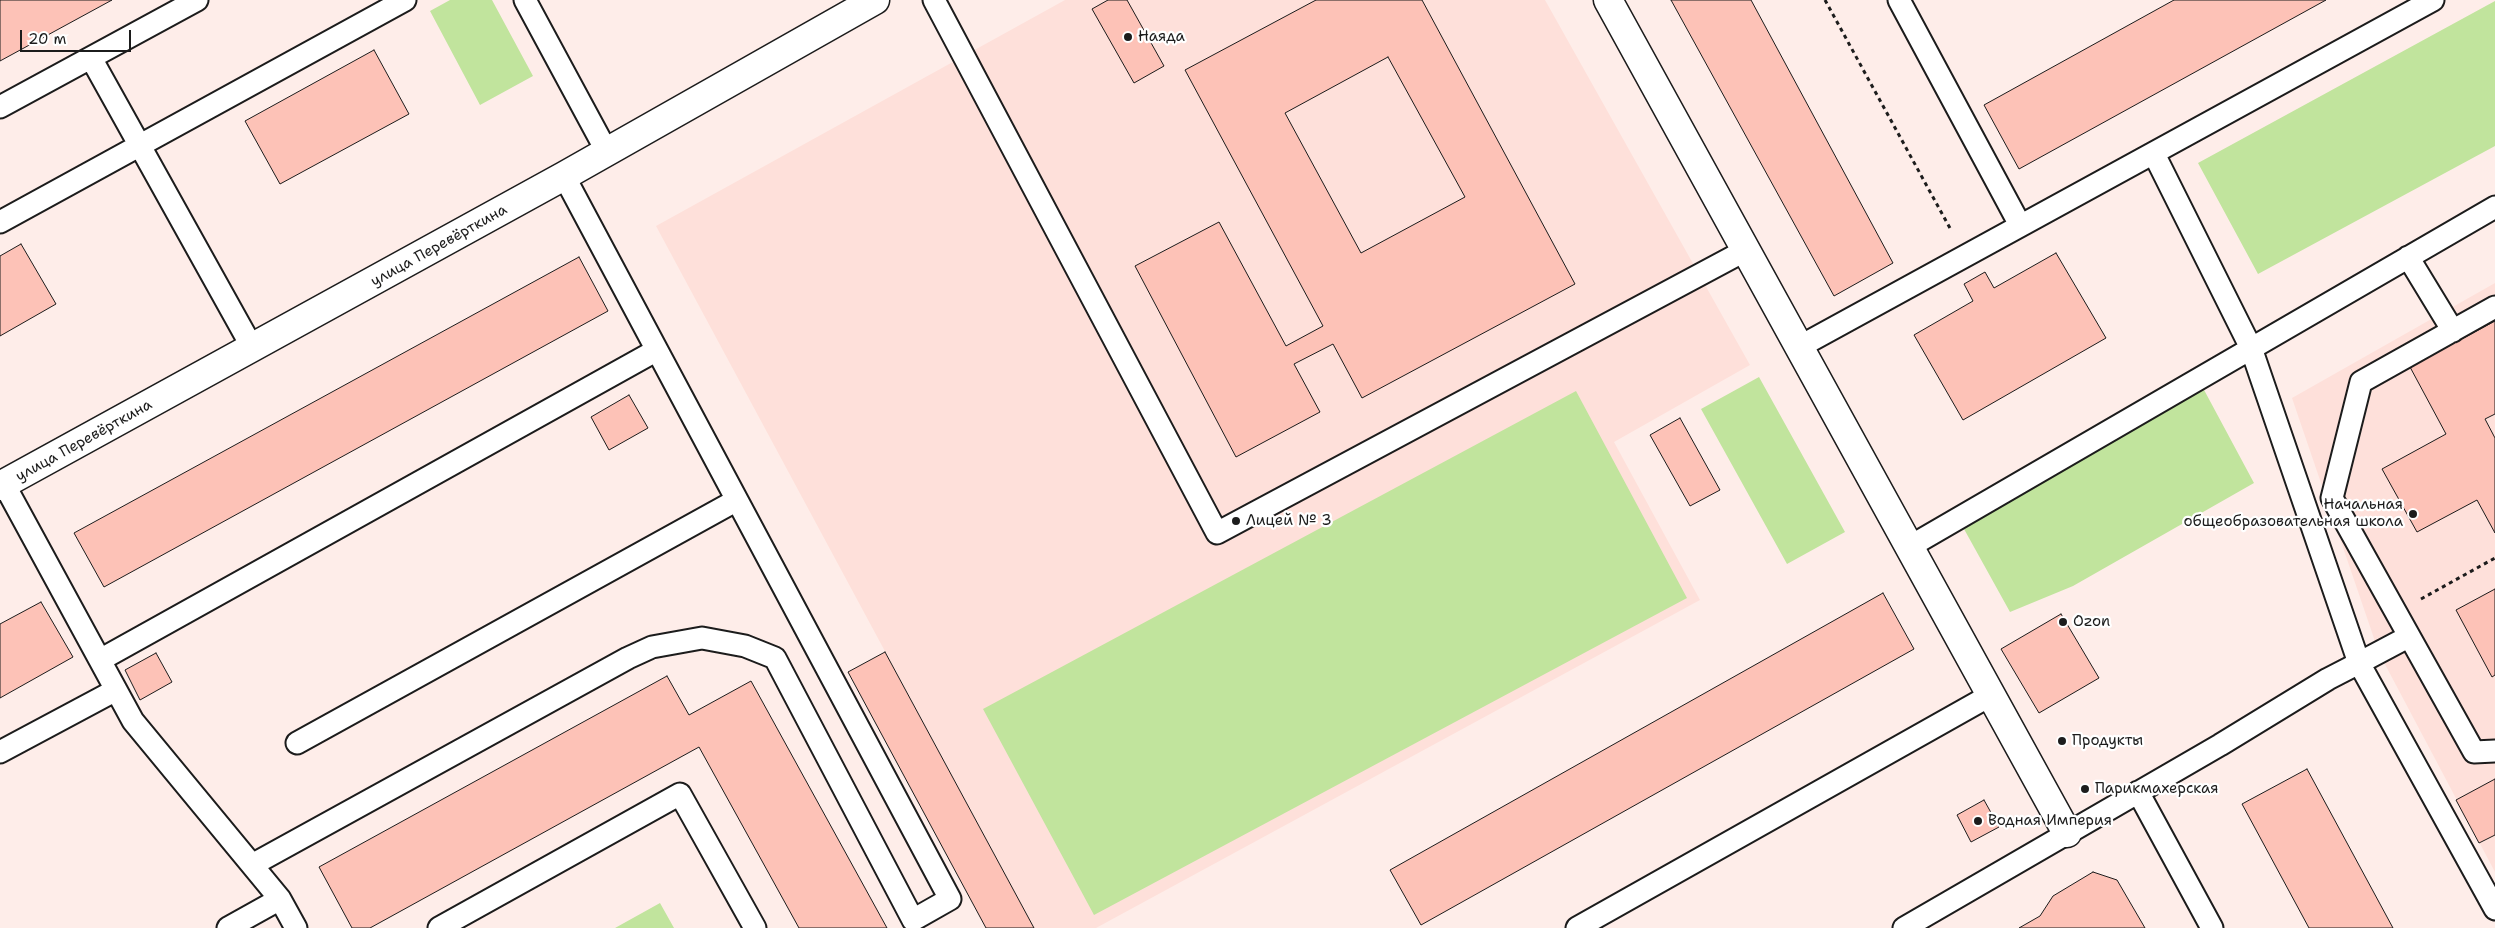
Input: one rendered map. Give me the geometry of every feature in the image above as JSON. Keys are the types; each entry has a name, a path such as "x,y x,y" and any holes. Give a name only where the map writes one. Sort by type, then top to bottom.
{"street":[{"name":"улица Перевёрткина","path":"2,485 564,176 875,0"},
{"path":"1608,0 2067,833"}],"lane":[{"path":"0,107 197,0"},
{"path":"0,222 405,0"},
{"path":"526,0 607,152"},
{"path":"934,0 1217,533 1746,250"},
{"path":"1899,0 2020,225"},
{"path":"1799,347 2433,0"},
{"path":"90,58 252,349"},
{"path":"2154,154 2251,348 2359,663 2495,910"},
{"path":"252,865 628,658 652,647 702,638 745,646 775,658 913,920 950,899 564,176"},
{"path":"1909,547 2495,207"},
{"path":"2408,257 2453,331"},
{"path":"2495,307 2361,382 2332,498 2474,752 2495,750"},
{"path":"100,660 657,350"},
{"path":"2,485 133,721 280,899 296,928"},
{"path":"297,743 737,500"},
{"path":"1904,928 2328,679 2408,637"},
{"path":"0,752 116,690"},
{"path":"1578,928 1991,695"},
{"path":"2138,792 2212,928"},
{"path":"439,928 680,794 755,928"},
{"path":"228,928 280,899"}],"path":[{"path":"1825,0 1965,256"}],"shaded area":[{"name":"Лицей № 3","path":"1065,0 1545,0 1750,365 1614,442 1700,600 1096,928 1034,928 656,226"},
{"name":"Начальная общеобразовательная школа","path":"2495,283 2495,872 2379,653 2292,398"}],"green space":[{"path":"450,0 492,0 533,76 480,105 430,11"},
{"path":"2495,1 2495,146 2258,274 2198,163"},
{"path":"1759,377 1845,532 1787,564 1701,409"},
{"path":"2203,388 2254,483 2073,586 2010,612 1964,529"},
{"path":"1576,391 1687,598 1094,915 983,709"},
{"path":"660,903 674,928 615,928"}],"building":[{"path":"0,0 112,0 0,61"},
{"name":"Наяда","path":"1108,0 1127,0 1164,66 1134,83 1092,9"},
{"path":"1316,0 1422,0 1575,284 1362,398 1333,344 1294,364 1320,412 1236,457 1135,266 1219,222 1286,346 1323,326 1185,70","holes":["1388,57 1465,197 1361,253 1285,113"]},
{"path":"1671,0 1751,0 1893,263 1834,296"},
{"path":"2174,0 2326,0 2019,169 1984,105"},
{"path":"374,50 409,114 280,184 245,121"},
{"path":"21,244 56,304 0,336 0,256"},
{"path":"2056,253 2106,338 1963,420 1914,335 1973,301 1964,284 1985,272 1994,288"},
{"path":"579,257 608,311 104,587 74,533"},
{"path":"2495,321 2495,414 2485,419 2495,438 2495,533 2477,500 2417,532 2382,469 2446,434 2410,367"},
{"path":"629,395 648,428 609,450 591,417"},
{"path":"1680,418 1720,490 1690,506 1650,435"},
{"path":"2495,589 2495,675 2492,677 2456,610"},
{"path":"1883,593 1914,649 1421,925 1390,870"},
{"path":"41,602 73,657 0,698 0,624"},
{"path":"2061,614 2099,678 2039,713 2001,649"},
{"path":"885,652 1034,928 986,928 848,672"},
{"path":"156,653 172,682 140,700 125,670"},
{"path":"667,676 689,715 751,681 887,928 799,928 699,747 370,928 352,928 319,867"},
{"path":"2307,769 2393,928 2309,928 2242,804"},
{"path":"2495,779 2495,835 2479,843 2456,800"},
{"name":"Водная Империя","path":"1984,800 1999,827 1971,842 1957,815"},
{"path":"2093,872 2117,880 2145,928 2019,928 2040,916 2053,896"}],"place":[{"name":"Наяда","path":"1128,37"},
{"name":"Начальная общеобразовательная школа","path":"2413,514"},
{"name":"Лицей № 3","path":"1236,521"},
{"name":"Ozon","path":"2063,622"},
{"name":"Продукты","path":"2062,741"},
{"name":"Парикмахерская","path":"2085,789"},
{"name":"Водная Империя","path":"1978,821"}]}
